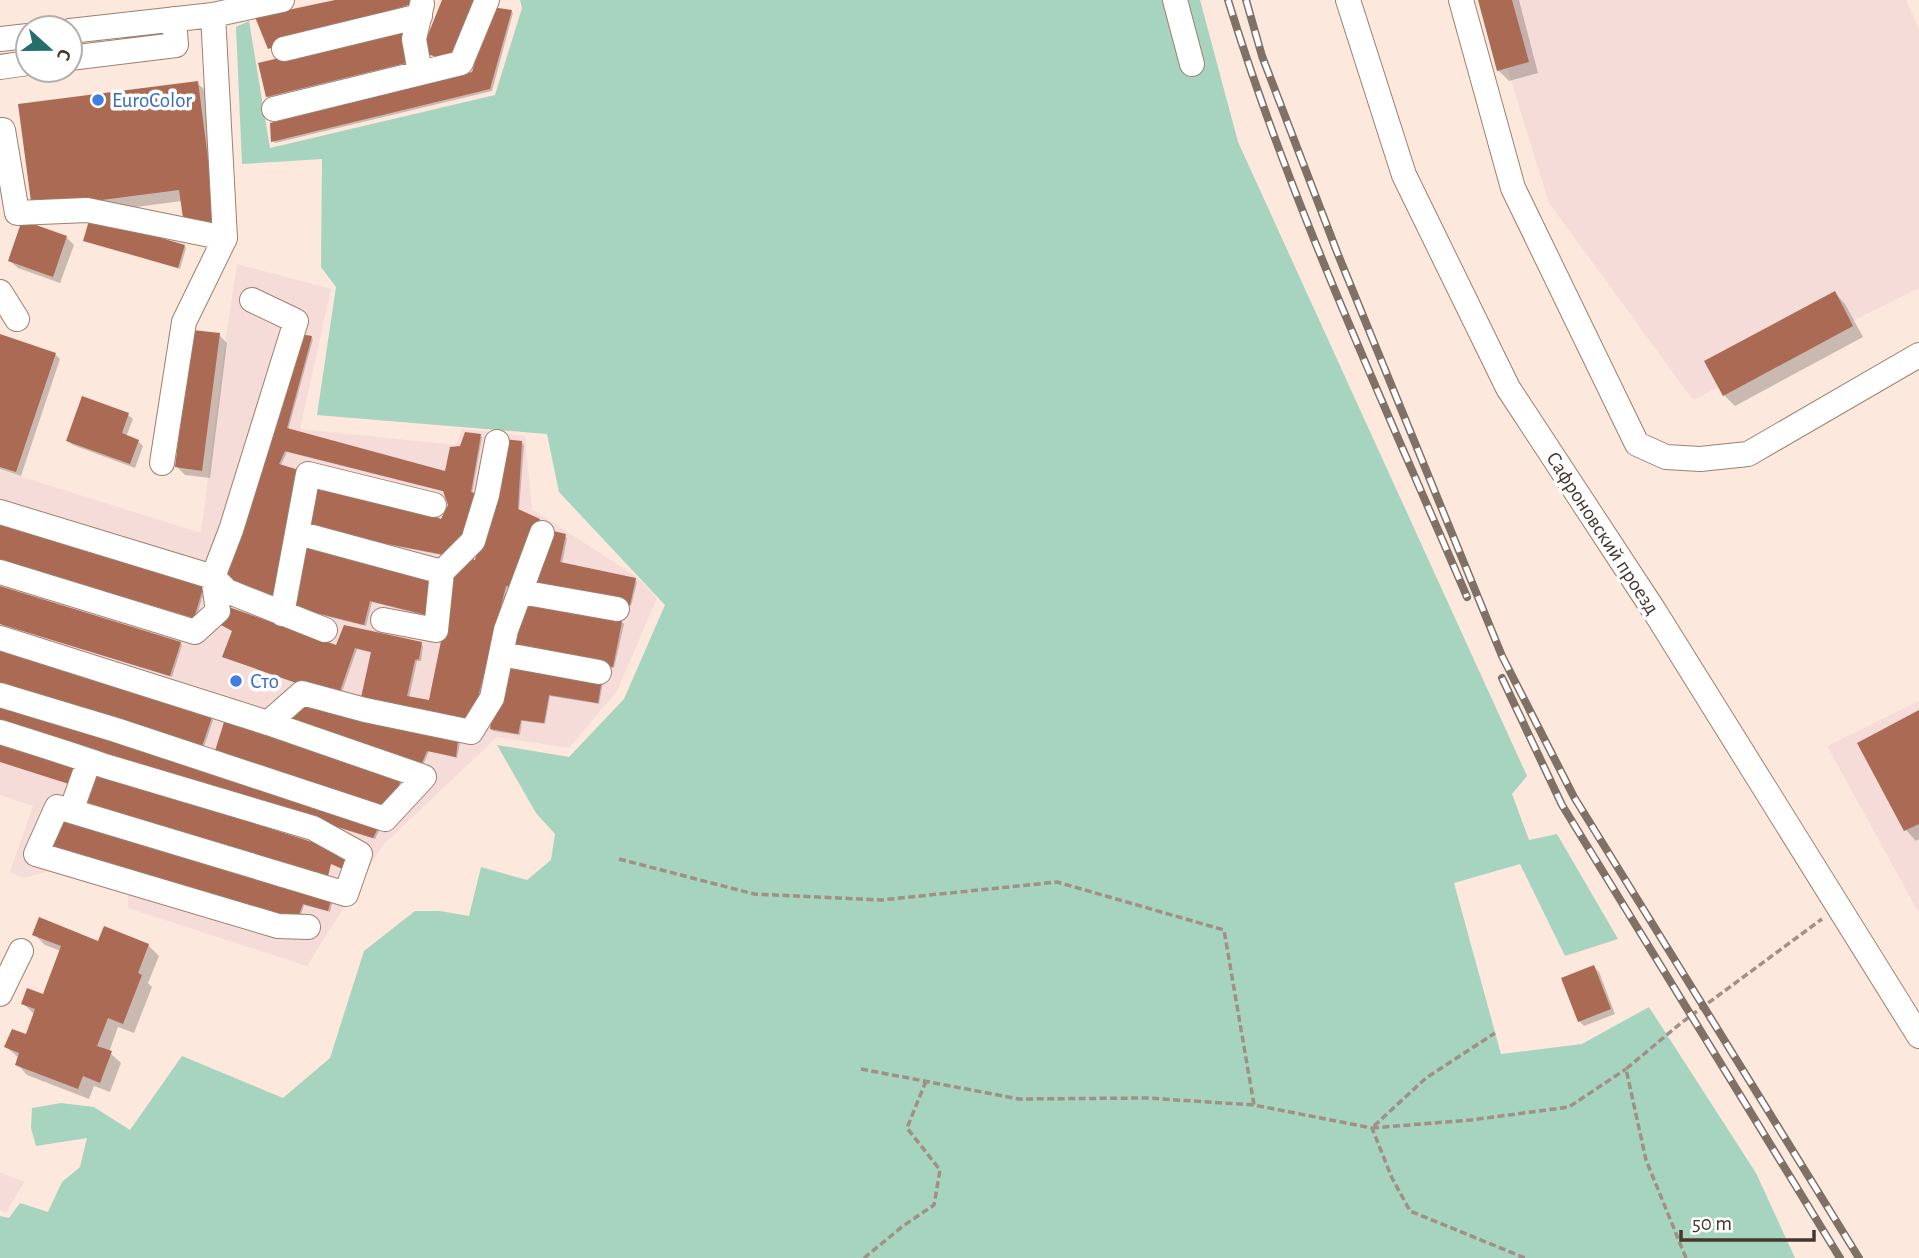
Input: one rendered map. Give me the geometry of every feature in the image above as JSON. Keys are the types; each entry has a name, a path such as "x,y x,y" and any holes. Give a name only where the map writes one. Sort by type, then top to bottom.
{"street":[{"path":"84,29 213,15 282,0"},
{"path":"274,109 461,63 487,0"},
{"path":"1175,0 1192,64"},
{"name":"Сафроновский проезд","path":"1348,0 1404,175 1508,388 1655,612 1919,1036"},
{"path":"1461,0 1513,188 1637,444 1666,457 1700,459 1748,454 1919,355"},
{"path":"285,49 421,8 414,39 420,73"},
{"path":"162,463 184,322 225,238 213,15"},
{"path":"84,56 176,45 174,19"},
{"path":"0,130 3,130 17,213 87,210 225,238"},
{"path":"0,292 17,319"},
{"path":"0,572 195,632 218,611 214,577 296,321 252,300"},
{"path":"383,620 436,630 442,572 473,541 487,495 497,442"},
{"path":"282,614 308,474 434,505"},
{"path":"0,512 214,577 227,591 325,630"},
{"path":"298,533 442,572"},
{"path":"268,723 302,693 365,710 471,732 492,698 506,630 542,533"},
{"path":"521,592 617,609"},
{"path":"0,638 268,723 424,777 385,819 116,730 0,695"},
{"path":"501,654 599,672"},
{"path":"0,732 313,828 360,854 346,894 57,807 36,854 278,926 307,927"},
{"path":"71,811 89,761"},
{"path":"0,994 21,951"}],"path":[{"path":"619,859 754,894 767,895 881,900 1057,881 1224,930 1254,1105"},
{"path":"861,1069 1019,1099 1147,1098 1254,1105 1372,1128 1569,1107 1626,1069 1681,1023 1839,906"},
{"path":"1372,1128 1426,1078 1495,1033"},
{"path":"1626,1069 1646,1160 1686,1258"},
{"path":"864,1258 902,1226 934,1205 940,1170 907,1128 926,1081"},
{"path":"1372,1128 1392,1178 1410,1211 1525,1258"}],"shaded area":[{"path":"1486,0 1906,0 1919,29 1919,288 1693,400 1549,203"},
{"path":"237,264 331,289 300,429 456,445 462,429 525,436 532,509 637,577 657,598 617,691 569,748 497,737 383,845 307,966 128,908 128,894 62,868 23,878 10,872 33,806 0,795 0,470 201,533"},
{"path":"1919,701 1919,913 1827,746"},
{"path":"0,1172 24,1182 6,1213 0,1210"}],"green space":[{"path":"520,0 1200,0 1238,142 1527,776 1512,794 1529,840 1557,834 1618,939 1565,956 1520,864 1454,883 1501,1054 1582,1044 1649,1007 1756,1173 1795,1258 0,1258 0,1216 9,1218 20,1203 48,1212 62,1182 80,1167 87,1138 36,1146 31,1128 32,1108 61,1103 94,1107 130,1130 182,1056 283,1098 330,1058 364,951 415,911 440,911 469,916 481,867 527,880 551,860 555,834 536,813 497,745 569,757 624,699 665,605 559,492 547,434 317,415 336,287 321,267 322,159 242,164 236,27 249,21 270,148 495,95 522,8"}],"building":[{"path":"335,0 418,2 268,49 255,17"},
{"path":"442,0 478,0 452,62 421,52"},
{"path":"1478,0 1512,0 1529,62 1497,71"},
{"path":"492,7 512,10 490,89 271,142 270,123 472,72"},
{"path":"402,29 410,62 266,97 258,63"},
{"path":"198,81 216,221 184,225 179,190 32,209 18,104"},
{"path":"90,217 185,245 178,268 83,241"},
{"path":"22,220 67,236 53,277 8,261"},
{"path":"1835,291 1853,326 1723,396 1704,361"},
{"path":"192,330 220,333 202,471 175,467"},
{"path":"0,334 56,353 16,472 0,467"},
{"path":"300,334 312,336 287,428 445,471 450,447 460,446 465,432 481,434 471,492 481,495 462,545 450,556 310,529 313,489 405,504 441,519 448,505 443,491 285,451 279,464 299,470 275,599 222,580"},
{"path":"82,396 129,413 122,433 139,440 130,464 66,441"},
{"path":"503,439 522,441 518,509 540,519 520,575 512,586 506,586 471,725 360,702 371,652 355,648 340,691 328,694 222,657 232,631 221,625 226,606 336,645 344,625 422,642 407,696 429,700 453,582 450,579 452,566 463,568 468,557 475,560"},
{"path":"0,523 204,585 194,618 0,560"},
{"path":"549,530 566,534 560,562 636,578 630,605 537,585"},
{"path":"306,539 435,577 426,615 370,601 364,625 289,606"},
{"path":"0,586 181,642 170,676 0,624"},
{"path":"520,599 622,621 613,667 511,646"},
{"path":"0,650 212,717 201,749 0,686"},
{"path":"501,663 602,679 598,703 549,695 544,723 521,720 518,734 490,729"},
{"path":"0,704 380,824 373,838 0,721"},
{"path":"290,706 355,713 458,740 456,757 427,751 419,770 288,727"},
{"path":"1919,710 1919,824 1904,831 1857,743"},
{"path":"225,719 402,777 391,809 215,751"},
{"path":"0,742 78,766 72,785 0,762"},
{"path":"93,771 352,855 347,871 331,864 327,880 81,806"},
{"path":"61,816 332,896 328,911 303,904 297,920 46,850"},
{"path":"39,917 98,941 104,926 149,944 138,973 142,975 123,1024 108,1018 97,1046 112,1051 100,1083 83,1076 78,1089 15,1065 19,1053 4,1047 12,1029 26,1034 35,1009 21,1004 27,988 43,994 61,946 32,935"},
{"path":"1594,965 1611,1009 1578,1022 1561,978"}],"railway":[{"path":"1228,0 1280,152 1309,227 1467,597"},
{"path":"1246,0 1262,56 1337,252 1502,656 1574,797 1859,1258"},
{"path":"1502,678 1562,805 1840,1258"}],"place":[{"name":"EuroColor","path":"98,100"},
{"name":"Сто","path":"236,681"}]}
